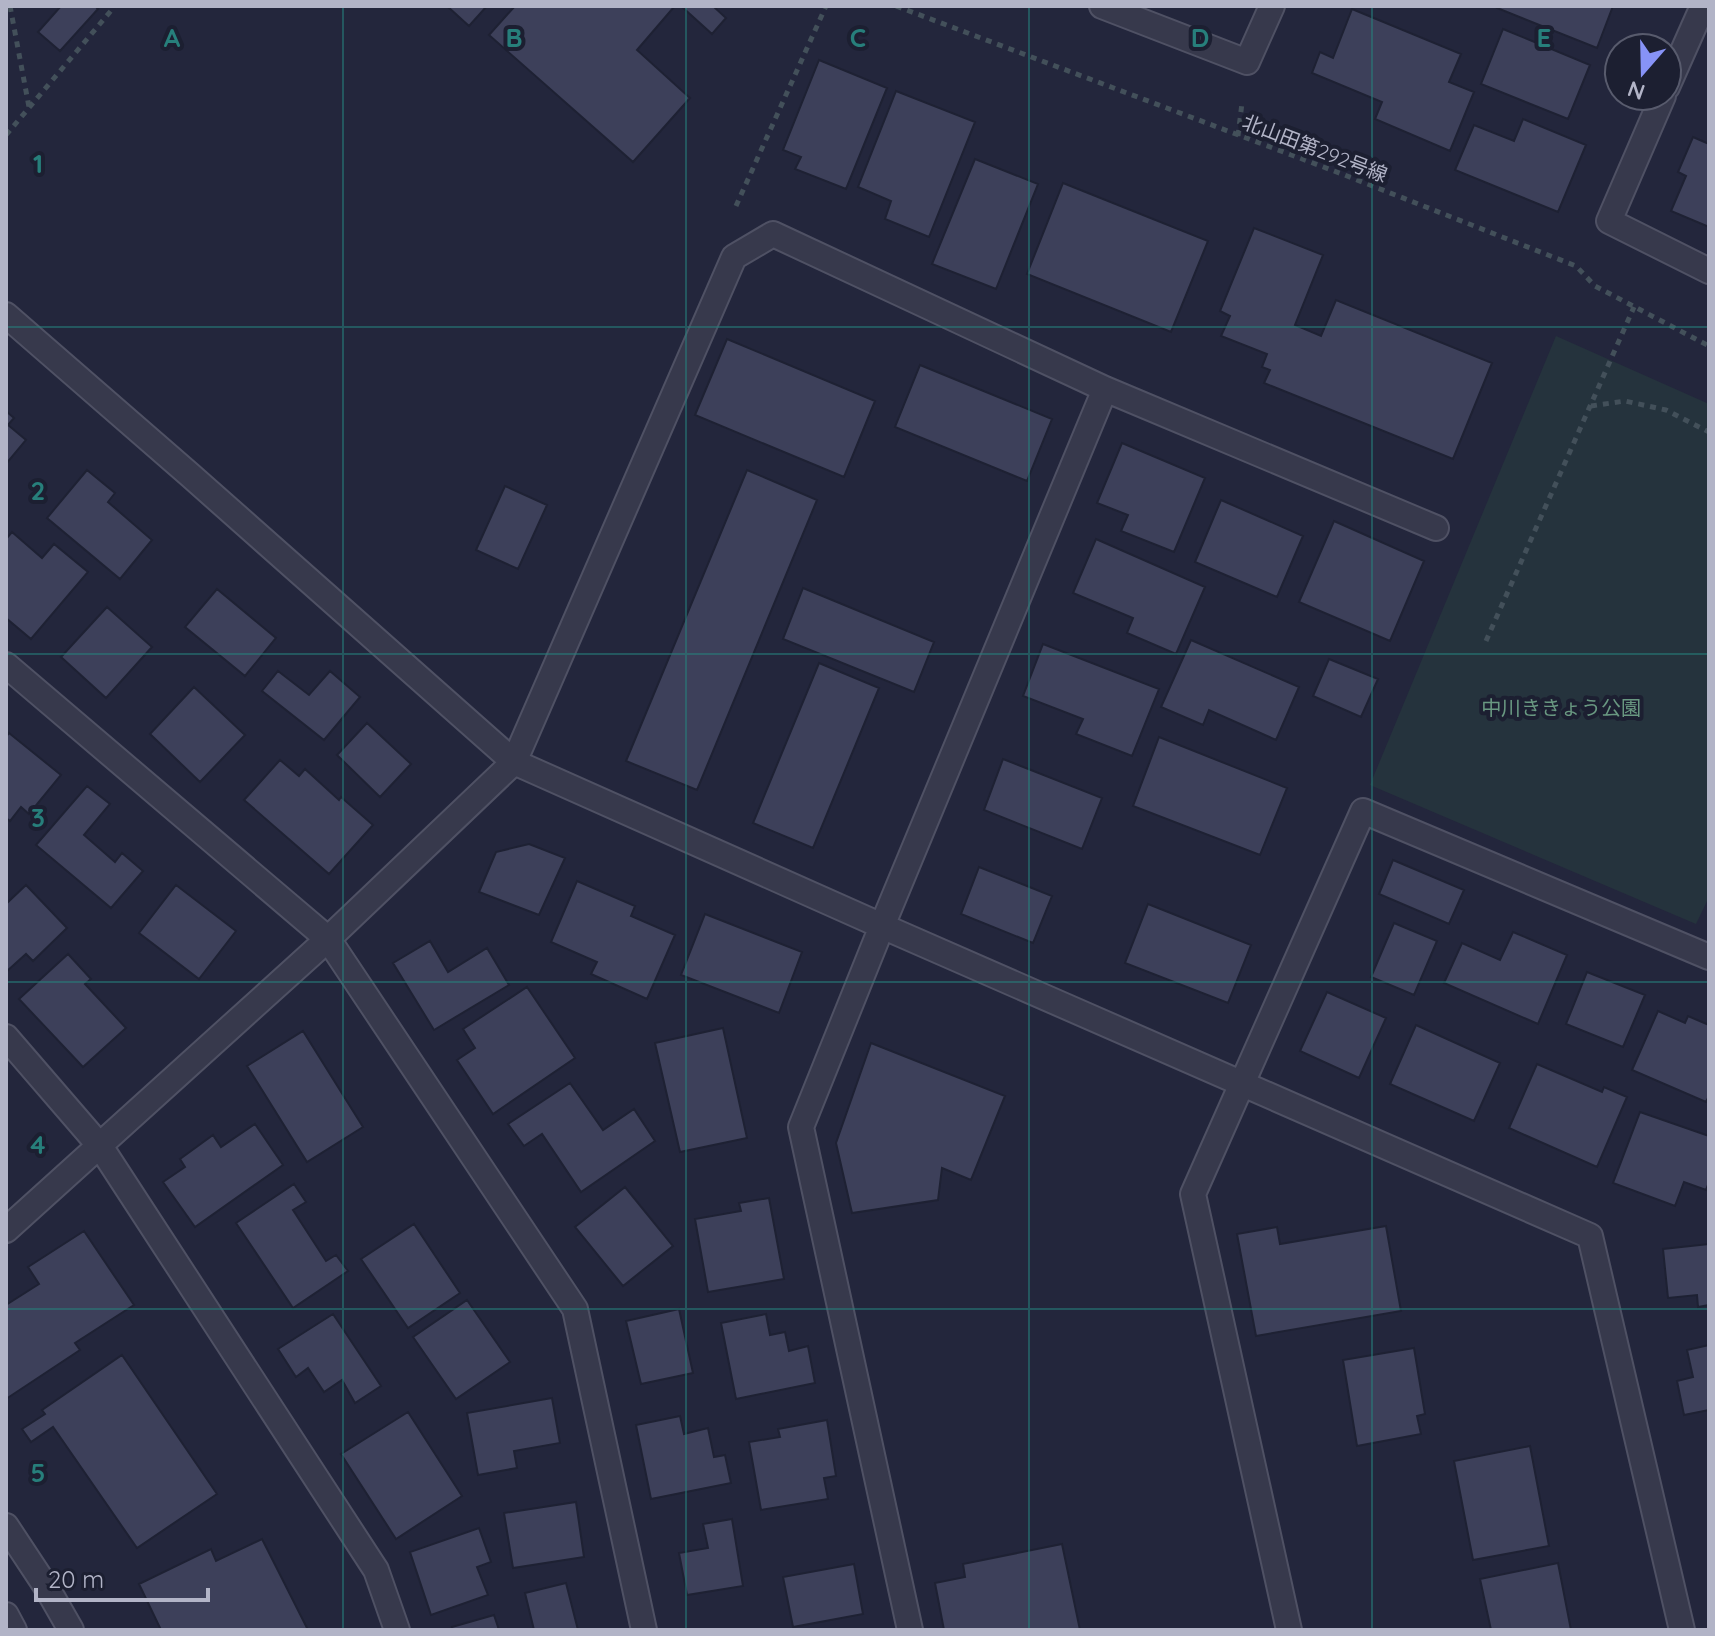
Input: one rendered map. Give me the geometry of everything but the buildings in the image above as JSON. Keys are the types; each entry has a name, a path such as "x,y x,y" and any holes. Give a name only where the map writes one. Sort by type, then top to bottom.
{"street":[{"path":"1102,6 1247,62 1272,6"},
{"path":"1683,51 1703,6"},
{"path":"1656,112 1609,221 1709,271"},
{"path":"6,1230 328,939 514,762 734,257 773,234 1105,389 1436,528"},
{"path":"6,315 514,762 1590,1236 1682,1630"},
{"path":"910,1630 801,1127 1105,389"},
{"path":"6,665 328,939 575,1309 644,1630"},
{"path":"1289,1630 1193,1194 1363,811 1709,957"},
{"path":"6,1037 100,1146 376,1570 397,1630"},
{"path":"6,1526 71,1630"},
{"path":"6,1615 14,1630"}],"path":[{"path":"10,6 29,108"},
{"path":"6,135 115,6"},
{"path":"753,245 734,210 826,6"},
{"name":"北山田第292号線","path":"896,6 1576,266 1595,286 1709,346"},
{"path":"1486,641 1634,307"},
{"path":"1590,406 1625,401 1666,410 1709,432"}],"green space":[{"name":"中川ききょう公園","path":"1556,336 1709,404 1709,897 1696,924 1370,785"}]}
